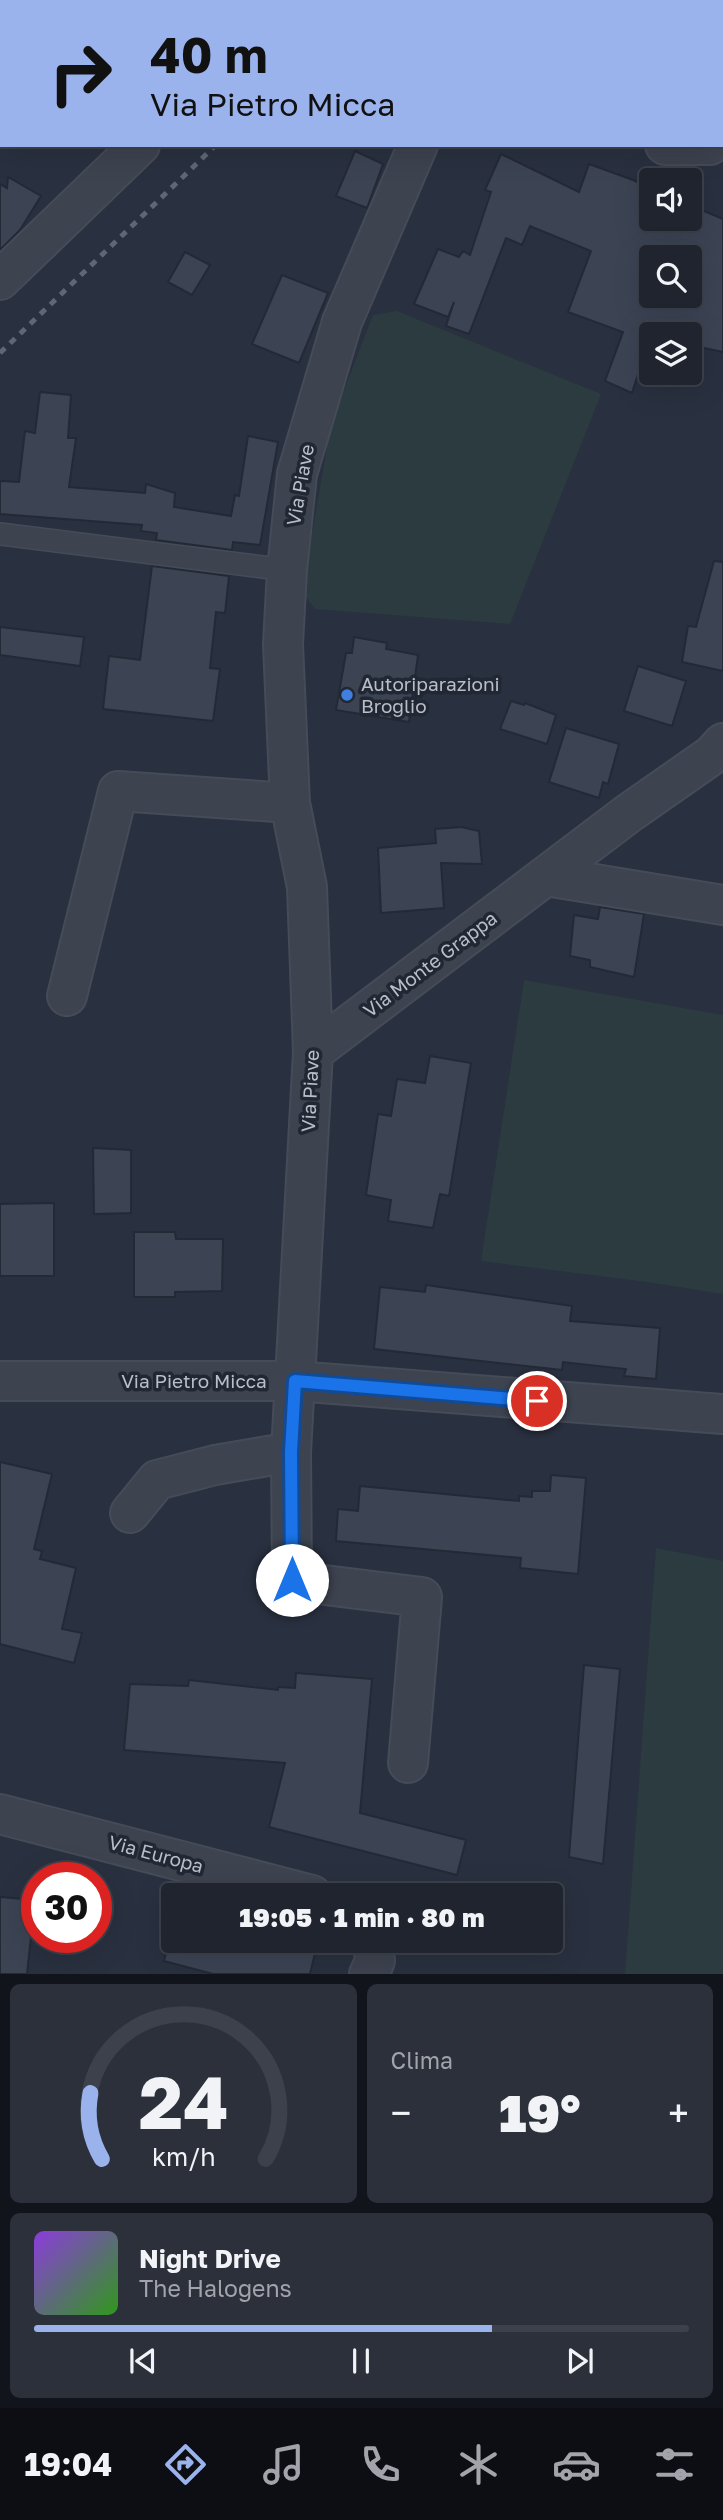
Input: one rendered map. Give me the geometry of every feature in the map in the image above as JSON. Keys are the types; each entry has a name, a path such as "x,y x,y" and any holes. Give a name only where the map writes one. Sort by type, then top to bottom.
{"street":[{"path":"0,280 138,147"},
{"name":"Via Piave","path":"408,1763 422,1597 292,1580 291,1452 313,1052 307,887 290,803 283,644 287,570 298,474 342,322 417,147"},
{"name":"Via Monte Grappa","path":"313,1052 546,876 719,752"},
{"path":"66,996 118,791 290,803"},
{"path":"546,876 723,905"},
{"name":"Via Pietro Micca","path":"0,1381 295,1381 723,1414"},
{"path":"130,1513 157,1480 215,1465 291,1452"},
{"name":"Via Europa","path":"0,1814 266,1883"},
{"path":"369,1974 375,1961 374,1953"}],"lane":[{"path":"0,534 287,570"}],"shaded area":[{"path":"397,311 601,394 510,624 315,609 302,592 331,424 373,315"},
{"path":"524,980 723,1015 723,1294 481,1261"},
{"path":"656,1548 723,1561 723,1974 625,1974"}],"building":[{"path":"355,151 383,164 367,208 336,196"},
{"path":"501,154 579,192 589,164 639,183 639,231 702,231 702,210 723,219 723,352 702,348 702,322 639,322 639,371 632,393 605,381 623,332 568,312 591,251 530,226 522,245 506,238 469,334 446,326 454,302 448,317 414,304 438,249 459,257 463,251 470,255 491,192 485,190"},
{"path":"8,177 41,196 20,230 0,250 0,184 7,188"},
{"path":"185,252 210,265 192,295 168,282"},
{"path":"282,275 328,293 299,363 252,344"},
{"path":"40,392 71,395 68,438 76,438 69,487 145,493 146,484 175,493 174,507 231,516 235,495 239,496 248,436 278,442 260,545 233,542 232,550 156,540 157,533 141,531 142,525 0,514 0,481 19,482 25,431 35,433"},
{"path":"714,561 723,562 723,671 682,662 688,626 696,627"},
{"path":"152,566 229,576 225,613 216,612 210,668 220,669 213,721 103,709 109,656 140,660"},
{"path":"0,627 84,637 80,666 0,655"},
{"path":"354,637 387,643 386,649 418,655 409,722 336,710 346,653 352,653"},
{"path":"638,666 686,681 672,726 624,711"},
{"path":"511,701 524,705 525,703 556,715 547,744 500,729"},
{"path":"566,728 619,744 608,784 603,782 599,798 549,782"},
{"path":"461,827 479,831 482,864 441,863 444,908 381,913 378,848 436,843 435,829"},
{"path":"600,907 644,914 634,977 590,967 590,960 570,956 574,915 598,919"},
{"path":"430,1056 471,1063 449,1196 440,1194 433,1228 388,1221 391,1200 366,1195 378,1114 391,1116 397,1079 425,1083"},
{"path":"93,1148 131,1150 131,1213 94,1214"},
{"path":"54,1203 54,1276 0,1276 0,1204"},
{"path":"134,1232 175,1232 176,1239 223,1239 222,1291 175,1292 175,1297 134,1297"},
{"path":"426,1285 572,1306 570,1321 660,1328 656,1379 624,1376 626,1369 563,1362 562,1370 374,1349 380,1287 425,1292"},
{"path":"0,1462 52,1474 34,1549 42,1551 40,1559 76,1568 62,1629 82,1633 74,1663 0,1644"},
{"path":"551,1475 586,1478 578,1574 520,1568 521,1558 336,1541 338,1509 358,1511 360,1486 519,1501 519,1496 532,1497 532,1491 550,1491"},
{"path":"584,1665 620,1669 603,1864 569,1857"},
{"path":"296,1673 372,1679 360,1813 466,1840 457,1875 269,1827 285,1763 124,1750 130,1684 188,1686 189,1680 278,1690 278,1687 295,1688"},
{"path":"0,1897 21,1899 21,1953 29,1953 27,1974 0,1974"},
{"path":"166,1953 315,1953 310,1974 213,1974 164,1961"}],"railway":[{"path":"0,353 214,147"}],"place":[{"name":"Autoriparazioni Broglio","path":"347,695"}],"route":[{"path":"292,1580 291,1452 295,1381 537,1401"}]}
